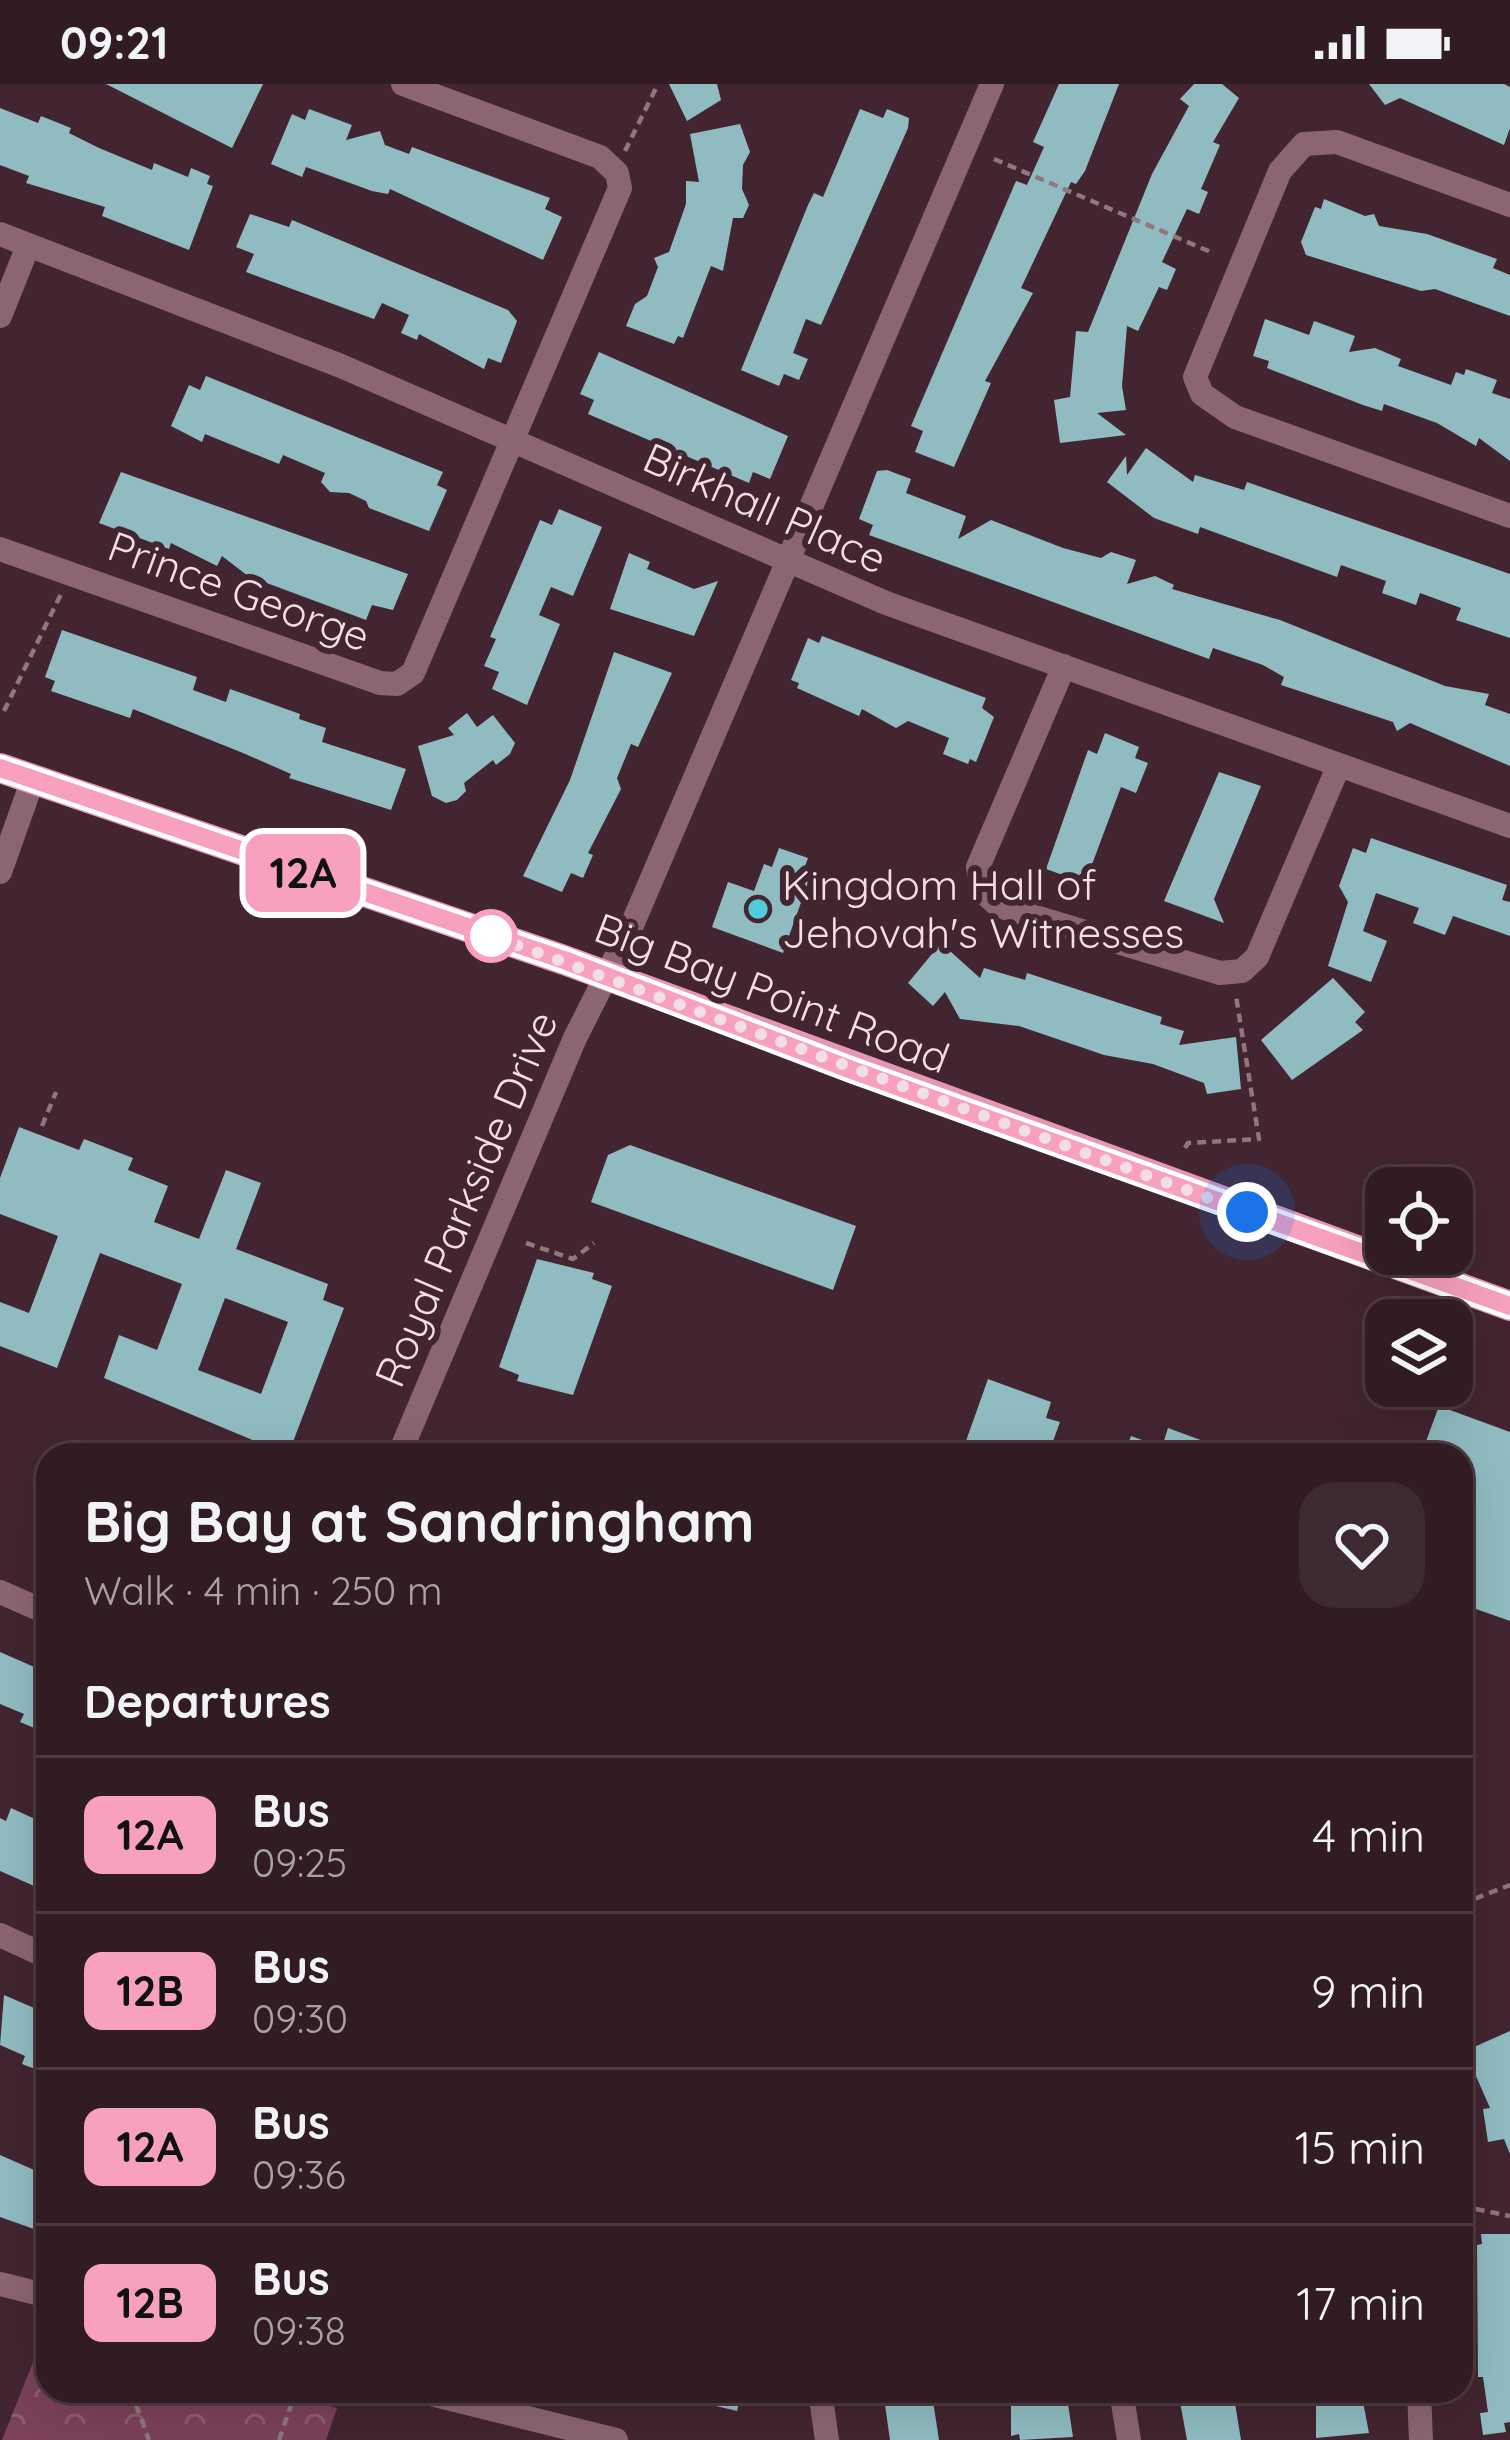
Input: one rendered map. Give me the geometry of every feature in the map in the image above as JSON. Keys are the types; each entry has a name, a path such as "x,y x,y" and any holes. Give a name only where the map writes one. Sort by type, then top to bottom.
{"main road":[{"name":"Big Bay Point Road","path":"0,768 607,976 1510,1306"}],"street":[{"path":"403,84 603,159 619,177 619,198 514,440"},
{"name":"Royal Parkside Drive","path":"404,1443 575,1038 607,976 992,84"},
{"path":"1510,205 1337,142 1304,144 1280,171 1195,377 1202,394 1234,417 1510,516"},
{"name":"Birkhall Place","path":"0,234 309,352 886,603 1510,826"},
{"path":"0,316 28,246"},
{"name":"Prince George","path":"0,549 377,683 397,684 413,673 514,440"},
{"path":"1064,666 978,867 982,891 999,905 1220,973 1242,971 1257,957 1339,764"},
{"path":"0,872 34,779"},
{"path":"0,1592 36,1607"},
{"path":"0,1935 36,1952"},
{"path":"0,2284 36,2293"},
{"path":"467,2403 616,2440"},
{"path":"822,2403 827,2440"},
{"path":"1123,2403 1129,2440"},
{"path":"1419,2403 1421,2440"}],"path":[{"path":"603,159 630,149 658,84"},
{"path":"994,159 1214,253"},
{"path":"4,711 64,589"},
{"path":"1185,1148 1189,1143 1259,1139 1236,996"},
{"path":"42,1126 56,1093"},
{"path":"526,1243 573,1259 594,1243"},
{"path":"1473,1899 1510,1885"},
{"path":"1473,2208 1510,2216"},
{"path":"135,2403 149,2440"},
{"path":"278,2440 292,2403"}],"green space":[{"path":"36,2355 36,2403 318,2403 337,2408 326,2440 2,2440"}],"building":[{"path":"106,84 263,84 232,148"},
{"path":"669,84 717,84 721,100 687,121"},
{"path":"1059,84 1119,84 1085,171 1076,184 1071,182 1021,288 1033,293 985,381 991,383 954,467 915,452 923,431 911,426 1016,181 1027,185 1044,147 1033,142"},
{"path":"1194,84 1222,84 1239,98 1213,142 1220,145 1201,189 1208,192 1199,214 1187,209 1162,262 1176,269 1167,290 1159,287 1138,331 1127,326 1122,386 1126,410 1097,413 1126,435 1060,443 1054,400 1070,397 1076,331 1088,332 1152,174 1189,106 1180,99"},
{"path":"1369,84 1504,84 1510,87 1510,128 1504,145 1400,98 1385,105"},
{"path":"0,108 38,123 41,116 71,128 69,133 152,170 154,163 188,177 191,168 210,176 207,184 213,186 189,250 102,216 105,207 26,183 29,176 0,165"},
{"path":"309,109 352,125 346,140 380,131 385,145 409,154 412,147 550,198 545,209 562,217 543,260 390,189 388,194 372,191 306,167 302,177 271,164 292,114 305,120"},
{"path":"860,109 883,118 887,109 909,118 908,128 821,325 806,319 793,353 808,359 799,380 784,374 779,386 741,370 808,205 814,193 823,197"},
{"path":"740,124 750,152 743,165 742,189 749,205 743,218 733,218 723,271 711,266 683,338 678,336 674,344 626,326 635,304 647,296 658,267 654,258 669,252 686,204 686,181 699,182 690,134"},
{"path":"1324,199 1365,216 1374,214 1379,226 1427,234 1497,259 1493,268 1510,275 1510,316 1435,289 1421,291 1306,255 1301,242 1315,207 1321,209"},
{"path":"250,214 289,227 292,220 508,310 517,321 501,363 488,358 484,369 419,334 417,340 401,333 409,315 382,303 374,319 246,272 254,254 236,247"},
{"path":"1265,319 1309,335 1314,321 1355,336 1349,352 1375,348 1401,359 1398,366 1451,385 1456,372 1464,375 1466,369 1497,380 1492,393 1510,399 1510,461 1479,438 1476,446 1437,423 1384,404 1382,411 1363,405 1267,368 1269,361 1253,356"},
{"path":"599,352 788,436 770,479 753,472 749,483 588,414 594,400 580,394"},
{"path":"206,376 443,472 437,485 447,490 429,531 369,508 366,501 349,493 330,492 321,482 325,473 283,455 279,464 205,434 202,442 171,426 189,385 200,390"},
{"path":"1146,448 1193,482 1195,475 1244,490 1247,482 1510,574 1510,638 1456,620 1461,608 1420,593 1416,605 1382,593 1386,581 1341,565 1337,577 1200,527 1198,534 1154,518 1107,482 1126,456 1127,475"},
{"path":"877,471 911,479 906,493 966,516 958,539 991,520 1063,548 1101,558 1111,552 1136,560 1127,584 1155,576 1174,585 1172,589 1280,620 1445,686 1489,694 1485,705 1510,714 1510,766 1410,723 1397,731 1393,722 1281,685 1284,677 1263,665 1213,648 1209,659 869,535 873,525 859,519"},
{"path":"121,472 408,574 393,610 372,605 366,620 248,576 222,556 217,566 171,543 169,549 99,523"},
{"path":"559,509 602,527 573,596 551,587 539,615 560,624 527,705 492,689 499,672 484,666 496,639 490,637 540,520 552,525"},
{"path":"629,553 650,562 647,569 694,589 718,581 694,636 610,609"},
{"path":"62,630 197,677 193,690 226,702 230,689 300,714 299,719 326,728 322,742 406,769 391,810 289,778 291,774 133,709 130,718 51,691 55,681 45,677"},
{"path":"822,636 986,698 982,708 994,717 976,762 970,759 968,764 943,754 949,738 908,721 896,728 862,709 859,716 797,688 799,683 791,680 808,638 819,643"},
{"path":"614,652 672,673 638,747 631,744 617,778 621,789 588,853 593,855 583,878 571,873 562,892 523,876 570,780"},
{"path":"467,713 477,727 493,715 515,743 510,754 496,765 493,760 464,783 466,791 457,800 446,803 432,796 418,746 454,735 448,728"},
{"path":"1105,733 1139,747 1135,758 1148,763 1136,793 1121,787 1085,883 1046,869 1088,750 1097,754"},
{"path":"1219,772 1261,786 1214,899 1224,923 1164,901"},
{"path":"1371,838 1507,885 1502,900 1510,902 1510,936 1453,916 1445,935 1413,923 1419,908 1376,893 1363,931 1387,941 1371,982 1328,966 1348,902 1339,886 1353,848 1366,853"},
{"name":"Kingdom Hall of Jehovah's Witnesses","path":"779,848 808,858 801,877 809,880 783,953 712,927 728,882 754,891 764,864 772,867"},
{"path":"941,943 980,978 984,968 1025,980 1027,973 1162,1017 1160,1024 1184,1031 1179,1045 1236,1037 1241,1089 1207,1094 1204,1083 1153,1064 1104,1055 1019,1026 960,1019 945,992 933,1006 908,983"},
{"path":"1333,978 1365,1012 1355,1022 1363,1030 1292,1080 1261,1040"},
{"path":"19,1127 79,1150 84,1139 133,1158 128,1170 168,1186 154,1222 199,1239 226,1170 261,1183 236,1249 328,1284 323,1300 344,1308 293,1443 259,1443 104,1378 119,1335 157,1350 182,1284 100,1253 57,1368 0,1346 0,1302 29,1313 58,1236 0,1214 0,1178","holes":["225,1298 288,1322 261,1394 198,1370"]},
{"path":"630,1145 856,1226 833,1290 591,1202 608,1155"},
{"path":"537,1259 594,1273 592,1279 612,1286 573,1395 517,1381 519,1375 499,1367"},
{"path":"988,1379 1051,1402 1046,1418 1060,1422 1052,1443 965,1443"},
{"path":"1439,1407 1510,1432 1510,1621 1476,1609 1473,1617 1473,1443 1425,1443"},
{"path":"1168,1428 1209,1443 1163,1443"},
{"path":"0,1652 36,1668 36,1729 20,1722 24,1714 0,1704"},
{"path":"11,1808 36,1819 36,1887 0,1871 0,1818 6,1821"},
{"path":"4,1995 36,2009 36,2069 22,2064 25,2056 0,2045"},
{"path":"1510,2031 1510,2154 1504,2139 1488,2142 1483,2109 1490,2108 1473,2069 1473,2047"},
{"path":"0,2155 36,2171 36,2230 0,2217"},
{"path":"1481,2234 1510,2234 1510,2422 1504,2423 1506,2432 1483,2435 1480,2413 1488,2412 1483,2377 1478,2377 1477,2245 1482,2244"},
{"path":"703,2403 739,2403 737,2411"},
{"path":"885,2403 933,2403 939,2440 890,2440"},
{"path":"1011,2403 1068,2403 1073,2437 1020,2440 1019,2434 1011,2436"},
{"path":"1180,2403 1235,2403 1241,2440 1187,2440"},
{"path":"1316,2403 1363,2403 1369,2433 1316,2438"}],"bus line":[{"name":"12A","path":"0,768 564,960 852,1070 1510,1306"}],"place":[{"name":"Kingdom Hall of Jehovah's Witnesses","path":"758,909"}],"route":[{"path":"491,936 484,933 1247,1212"}]}
